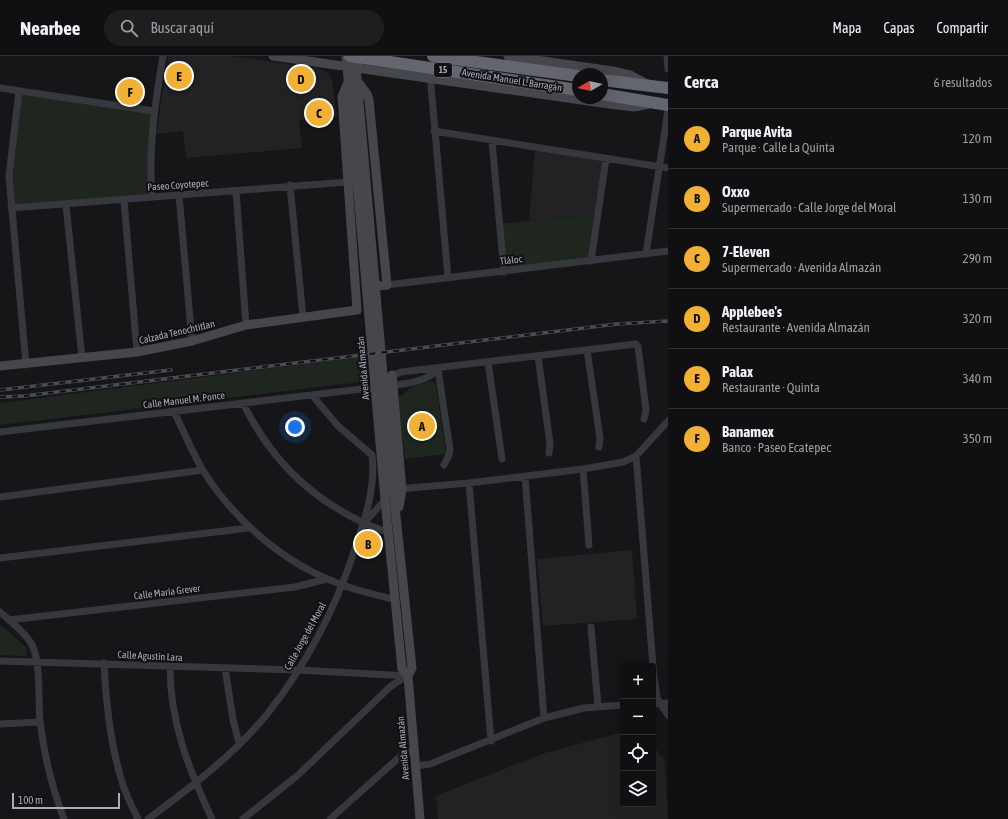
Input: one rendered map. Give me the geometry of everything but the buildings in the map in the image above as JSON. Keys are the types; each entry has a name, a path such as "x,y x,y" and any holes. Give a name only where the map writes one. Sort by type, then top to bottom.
{"highway":[{"name":"Avenida Manuel L. Barragán","path":"433,56 572,75"},
{"name":"Avenida Manuel L. Barragán","path":"351,64 572,89"},
{"path":"608,81 668,88"},
{"path":"608,95 662,104"}],"main road":[{"path":"272,56 351,64 430,80 628,106 662,104"},
{"name":"Avenida Almazán","path":"346,56 351,64 353,82 385,498 402,669 408,676"},
{"name":"Avenida Almazán","path":"351,64 355,56"},
{"path":"508,56 613,71 630,75 650,86"},
{"path":"356,288 342,97 353,82 367,94 369,100 387,285"},
{"name":"Avenida Almazán","path":"356,116 396,488 396,518 412,668 408,676 420,819"},
{"path":"353,245 383,242"},
{"name":"Tláloc","path":"356,288 387,285"},
{"name":"Calzada Tenochtitlan","path":"0,366 26,365 137,352 192,341 246,325 357,310 356,288"},
{"path":"392,375 396,488"}],"street":[{"path":"152,197 150,153 154,111 163,56"},
{"path":"429,56 434,132 448,278"},
{"path":"667,56 668,69"},
{"path":"0,88 154,111"},
{"path":"19,91 10,161 11,208 26,365"},
{"path":"646,254 668,110"},
{"path":"434,132 668,168"},
{"path":"492,141 504,272"},
{"path":"591,261 606,159"},
{"name":"Paseo Coyotepec","path":"11,208 236,191 290,185 348,182"},
{"path":"290,185 303,317"},
{"path":"236,191 246,325"},
{"path":"178,195 192,341"},
{"path":"124,200 137,352"},
{"path":"66,205 82,358"},
{"name":"Tláloc","path":"387,285 668,252"},
{"path":"392,375 399,372 438,369 636,345 646,410 644,419"},
{"path":"588,350 600,438 599,447"},
{"path":"538,356 550,444 549,453"},
{"path":"488,362 502,459"},
{"path":"438,369 450,450 444,465"},
{"name":"Calle Manuel M. Ponce","path":"0,432 393,386 426,378 438,369"},
{"name":"Calle Manuel M. Ponce","path":"371,388 392,375"},
{"name":"Calle Jorge del Moral","path":"148,819 195,784 239,743 267,714 299,670 343,586 364,523 373,479 372,455 341,429 312,395"},
{"path":"244,403 264,441 298,480 329,504 364,523 389,533"},
{"path":"174,412 203,470 222,496 249,528 292,559 328,579 343,586 396,600"},
{"path":"396,488 469,483 583,469 622,462 636,456 668,421"},
{"path":"636,456 653,663"},
{"path":"583,469 589,545"},
{"path":"0,497 203,470"},
{"path":"525,476 544,718"},
{"path":"469,483 491,741"},
{"path":"364,523 385,498"},
{"path":"0,558 249,528"},
{"name":"Calle María Grever","path":"9,620 295,587 328,579"},
{"path":"0,612 32,644 36,662 40,722 52,782 64,819"},
{"path":"591,628 598,706"},
{"name":"Calle Agustín Lara","path":"0,661 299,670 408,676"},
{"path":"104,664 107,712 117,765 123,784 138,819"},
{"path":"170,667 173,708 180,740 195,784 212,819"},
{"path":"225,668 233,720 239,743"},
{"path":"243,819 298,775 391,686 408,676"},
{"path":"656,703 668,703"},
{"path":"656,703 668,715"},
{"path":"415,766 430,764 491,741 544,718 598,706 620,705"},
{"path":"0,724 40,722"},
{"path":"330,819 404,753 414,751"}],"shaded area":[{"path":"168,56 232,56 322,69 328,73 332,80 337,117 299,120 302,148 186,158 183,131 156,134"},
{"path":"19,91 154,111 152,197 11,208 9,192"},
{"path":"535,149 603,161 597,214 529,221"},
{"path":"598,214 591,261 504,272 500,224"},
{"path":"367,356 370,381 0,425 0,403"},
{"path":"430,381 436,384 446,454 405,459 398,398 412,387"},
{"path":"632,550 637,619 543,626 537,559"},
{"path":"0,624 26,647 27,654 25,656 0,655"},
{"path":"620,733 620,807 656,807 656,749 665,761 668,819 438,819 436,796 545,753"}],"railway":[{"path":"0,397 24,396 617,324 668,321"},
{"path":"0,390 171,370"}],"place":[{"name":"Palax","path":"179,76"},
{"name":"Applebee's","path":"301,79"},
{"name":"Banamex","path":"130,92"},
{"name":"7-Eleven","path":"319,113"},
{"name":"Parque Avita","path":"422,426"},
{"name":"Oxxo","path":"368,544"}]}
